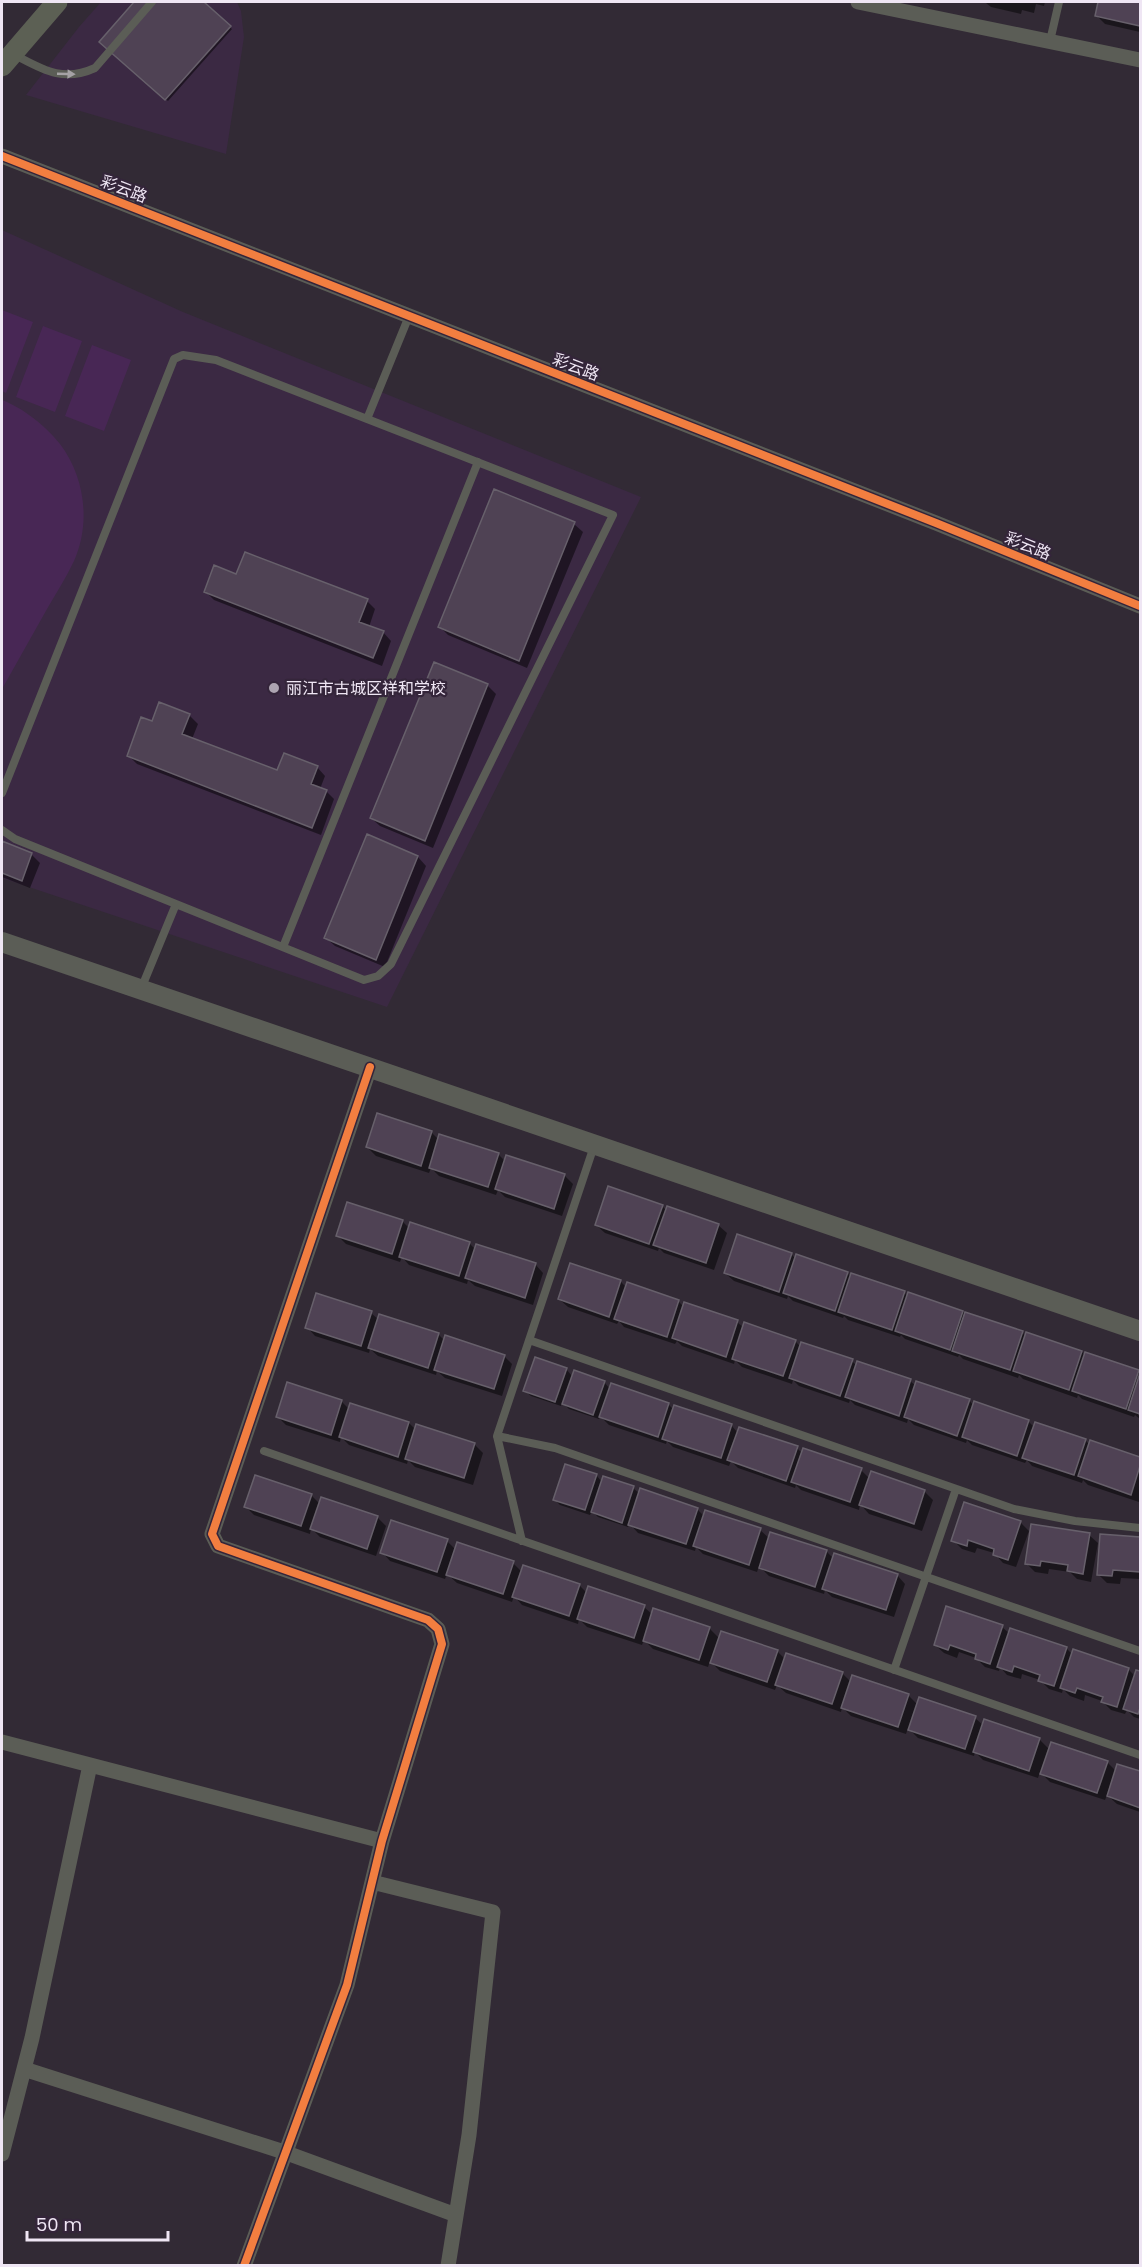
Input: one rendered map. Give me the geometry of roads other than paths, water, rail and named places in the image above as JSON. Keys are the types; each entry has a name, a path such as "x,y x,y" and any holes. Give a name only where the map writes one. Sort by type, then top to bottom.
{"main road":[{"path":"7,60 57,2"}],"street":[{"path":"867,2 1140,60"},
{"name":"彩云路","path":"2,156 1140,606"},
{"path":"2,942 1140,1331"},
{"path":"244,2265 346,1985 381,1841 441,1652 441,1636 438,1629 422,1617 218,1546 212,1534 370,1067"},
{"path":"2,1742 381,1841"},
{"path":"2,2154 24,2069 90,1765"},
{"path":"372,1882 493,1912 469,2135 448,2265"},
{"path":"24,2069 284,2152 456,2215"}],"lane":[{"path":"7,60 66,76 86,72 95,68 152,2"},
{"path":"1050,41 1059,2"},
{"path":"367,419 409,316"},
{"path":"2,793 174,359 183,355 216,360 613,515 391,964 378,976 364,980 15,839 2,830"},
{"path":"283,947 478,462"},
{"path":"141,989 176,904"},
{"path":"522,1541 497,1437 595,1144"},
{"path":"529,1340 1014,1509 1108,1526 1140,1528"},
{"path":"497,1437 555,1448 1140,1651"},
{"path":"264,1451 1140,1755"},
{"path":"894,1670 956,1489"}],"place":[{"name":"丽江市古城区祥和学校","path":"274,688"}]}
